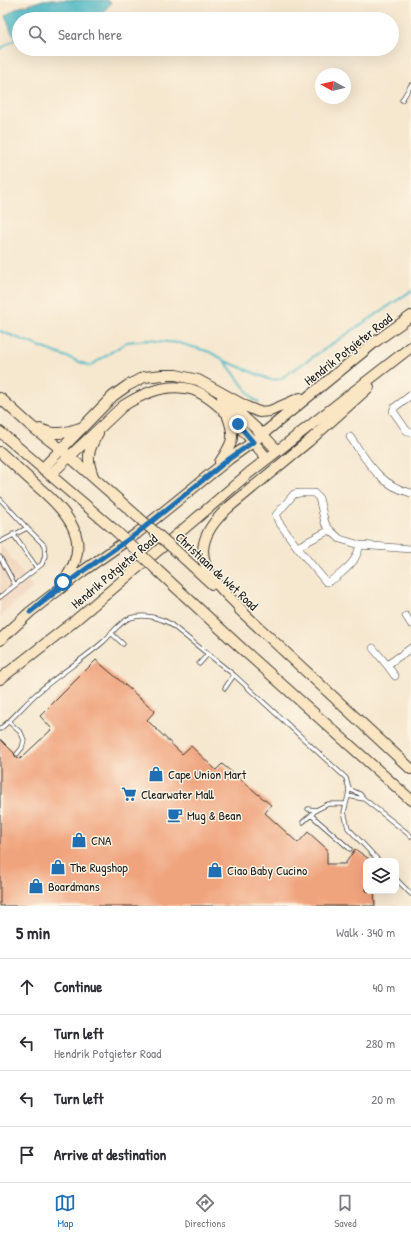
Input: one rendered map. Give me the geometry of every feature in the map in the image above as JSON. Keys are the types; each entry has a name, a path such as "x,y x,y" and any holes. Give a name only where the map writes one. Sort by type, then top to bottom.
{"main road":[{"name":"Hendrik Potgieter Road","path":"0,640 30,612 83,571 136,534 229,459 253,442 375,342 411,316"},
{"name":"Hendrik Potgieter Road","path":"1,679 72,623 267,458 411,347"},
{"path":"244,613 219,586 204,562 205,539 210,527 221,514 309,441 411,347"},
{"path":"42,469 114,396 127,386 144,377 176,375 198,380 251,409 263,412 281,407 316,390"},
{"path":"212,387 277,450"},
{"path":"50,476 123,406 137,397 163,388 190,389 210,400 238,424 267,458"},
{"name":"Christiaan de Wet Road","path":"0,398 31,426 61,449 175,550 411,769"},
{"path":"210,475 229,449 233,437 227,415"},
{"path":"94,478 89,466 89,450 106,422"},
{"path":"31,426 56,434 65,433 84,426"},
{"path":"0,432 117,532 239,646 411,800"},
{"path":"0,452 49,496 67,515 78,543 75,562 71,572 63,582 30,612"}],"street":[{"path":"411,395 395,407 393,411 407,431 411,433"},
{"path":"350,437 370,466 381,478 389,484 411,493"},
{"path":"360,545 353,562 329,582 324,580 276,518 278,512 294,494 300,492 314,494 318,496 325,523 340,539 360,545 411,549"},
{"path":"297,546 330,530"},
{"path":"406,616 411,624"},
{"path":"373,648 395,676"},
{"path":"386,665 411,648"}],"lane":[{"path":"402,100 411,85"},
{"path":"0,499 26,528 44,545 46,552 44,560 37,568 0,597"},
{"path":"0,542 26,528"},
{"path":"13,534 37,568"},
{"path":"0,557 15,585"},
{"path":"0,729 9,722 34,696 104,641 118,626 130,618 141,616 151,617 169,623 234,675 346,778 349,789 344,812 344,820 348,828 376,858"},
{"path":"111,633 123,644"},
{"path":"199,664 208,654"},
{"path":"225,688 234,675"},
{"path":"9,722 21,733 24,740 22,748 17,754"},
{"path":"349,789 360,794 364,799 411,836"},
{"path":"348,796 364,799"},
{"path":"303,822 316,810 328,804 346,804"},
{"path":"308,809 316,810"},
{"path":"311,815 350,849"},
{"path":"399,882 411,894"}],"shaded area":[{"path":"0,543 33,588 0,616"}],"water":[{"path":"44,0 106,0 111,3 103,12 12,12 12,33 5,16 17,8"}],"building":[{"name":"Clearwater Mall","path":"96,660 155,711 147,720 182,754 191,746 216,770 222,764 271,805 265,813 298,843 308,832 327,849 327,864 345,864 355,849 368,858 363,858 363,894 374,894 375,906 0,906 0,739 14,753 15,756 20,759 52,729 40,716"}],"waterway":[{"path":"0,49 12,42"},
{"path":"225,361 271,380 280,379 411,291"},
{"path":"0,331 90,366 127,342 147,340 179,343 210,352 224,360 253,399 259,402"}],"place":[{"name":"Cape Union Mart","path":"156,774"},
{"name":"Clearwater Mall","path":"129,794"},
{"name":"Mug & Bean","path":"175,815"},
{"name":"CNA","path":"79,840"},
{"name":"The Rugshop","path":"58,867"},
{"name":"Ciao Baby Cucino","path":"215,870"},
{"name":"Boardmans","path":"36,886"}],"route":[{"path":"63,582 30,612 83,571 136,534 229,459 253,442 238,424"}]}
